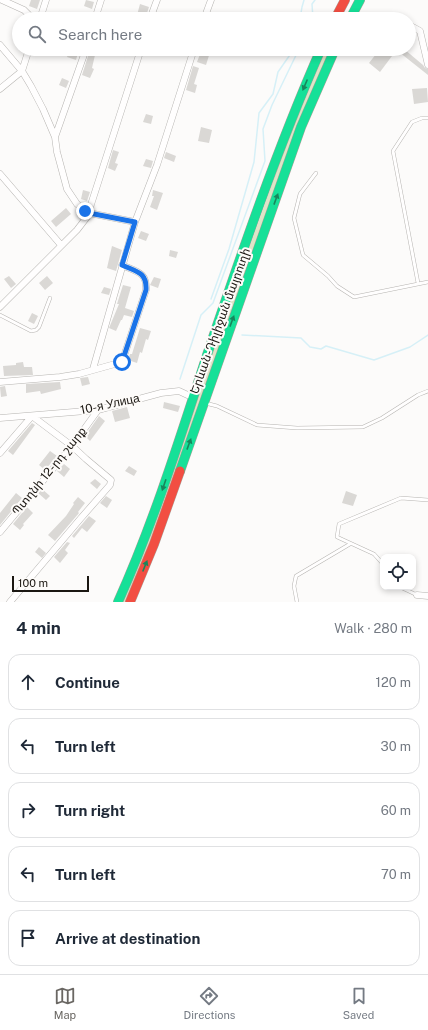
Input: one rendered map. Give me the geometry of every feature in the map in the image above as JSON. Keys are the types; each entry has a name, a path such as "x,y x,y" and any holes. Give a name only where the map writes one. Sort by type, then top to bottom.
{"highway":[{"path":"339,12 345,0"},
{"path":"354,12 360,0"},
{"name":"Երևան-Դիլիջան մայրուղի","path":"118,602 132,573 151,523 218,324 286,131 317,56"},
{"name":"Երևան-Դիլիջան մայրուղի","path":"130,602 154,544 301,127 332,56"}],"street":[{"path":"2,0 26,12"},
{"path":"42,12 46,0"},
{"path":"97,12 101,0"},
{"path":"152,12 156,0"},
{"path":"207,12 211,0"},
{"path":"416,29 420,31 428,65"},
{"path":"0,45 22,71 56,137 57,152 68,189 76,204 89,213 135,222"},
{"path":"0,89 22,71 27,56"},
{"path":"56,137 84,56"},
{"path":"0,307 85,222 139,56"},
{"path":"93,369 135,222 154,171 192,56"},
{"path":"0,174 61,245"},
{"path":"0,382 79,374 122,362 146,290 146,282 142,274 122,265"},
{"name":"10-я Улица","path":"0,418 98,410 161,393 179,391 194,398"},
{"name":"Պտղնի 12-րդ շարք","path":"0,532 72,446 98,410"},
{"path":"0,453 32,416 72,446 110,480 110,485 10,602"},
{"path":"417,594 428,596"}],"lane":[{"path":"418,283 393,151 412,122 422,118 428,118"},
{"path":"316,173 300,194 294,218 303,255 328,276 337,286 354,297 428,282"},
{"path":"0,315 31,331 36,330 39,327 50,298"},
{"path":"204,402 217,406 257,425 297,428 363,427 382,418 428,391"},
{"path":"380,561 374,554 337,537 339,524 401,498 428,500"},
{"path":"297,602 294,586 296,576 350,544"},
{"path":"407,590 417,594"}],"green space":[{"path":"323,56 328,56 128,602 123,602 287,142"}],"building":[{"path":"31,0 40,0 37,9 29,6"},
{"path":"86,0 94,2 92,9 84,6"},
{"path":"140,4 149,7 147,12 138,12"},
{"path":"67,56 77,56 76,60"},
{"path":"88,56 95,56 92,68 94,69 90,78 82,75"},
{"path":"199,56 209,56 206,65 197,62"},
{"path":"374,56 392,56 380,72 369,63"},
{"path":"404,56 412,56 428,69 428,75"},
{"path":"193,66 199,68 194,84 197,85 195,93 186,90"},
{"path":"62,78 69,81 66,88 59,85"},
{"path":"427,88 428,102 414,104 412,89"},
{"path":"146,114 153,116 151,124 143,122"},
{"path":"201,127 212,130 209,143 198,141"},
{"path":"113,150 119,152 115,163 118,164 115,171 108,168"},
{"path":"166,152 176,156 174,162 164,158"},
{"path":"146,159 153,161 151,168 143,166"},
{"path":"83,190 90,192 87,201 81,199"},
{"path":"153,190 163,193 157,210 150,207 154,196 152,196"},
{"path":"66,208 71,214 56,227 51,221"},
{"path":"141,231 149,234 146,241 138,238"},
{"path":"112,246 122,250 116,271 107,268"},
{"path":"170,250 178,252 176,258 169,256"},
{"path":"9,276 16,284 11,288 4,279"},
{"path":"47,276 53,283 45,290 39,283"},
{"path":"154,277 161,279 158,288 150,285"},
{"path":"123,285 131,287 125,308 134,311 132,317 124,315 116,331 109,328 119,304 117,304"},
{"path":"104,287 111,289 109,295 101,293"},
{"path":"32,313 38,316 34,324 28,321"},
{"path":"140,328 151,331 148,340 146,339 142,353 140,352 137,363 128,360 130,354 132,354"},
{"path":"23,362 24,367 32,367 33,375 4,376 3,366 16,365 16,363"},
{"path":"88,377 90,384 82,386 80,378"},
{"path":"60,382 61,389 41,394 40,391 26,393 26,384"},
{"path":"5,386 7,396 1,397 0,387"},
{"path":"164,402 180,406 178,412 163,408"},
{"path":"127,407 130,418 115,422 112,411"},
{"path":"99,416 105,421 90,441 85,436"},
{"path":"32,423 35,425 13,455 8,451"},
{"path":"50,451 57,456 45,470 39,465"},
{"path":"64,464 70,469 64,477 57,471"},
{"path":"129,466 137,471 134,476 125,471"},
{"path":"95,479 101,484 97,489 90,483"},
{"path":"42,489 50,496 46,500 38,493"},
{"path":"346,491 357,495 353,506 342,503"},
{"path":"16,493 22,498 0,525 0,513"},
{"path":"106,496 112,500 107,508 100,503"},
{"path":"78,497 85,503 78,512 79,513 55,541 48,535 66,516"},
{"path":"27,507 33,513 23,524 24,525 20,530 13,524"},
{"path":"89,516 96,521 87,532 82,528 74,538 72,536"},
{"path":"67,542 70,543 65,550 68,553 60,563 54,557"},
{"path":"39,547 46,553 42,558 35,552"}],"waterway":[{"path":"301,12 304,0"},
{"path":"313,12 312,4 315,0"},
{"path":"211,299 229,249 254,162 259,113 273,94 278,72 289,56"},
{"path":"180,379 201,315 213,303 265,161 263,129 272,105 296,56"},
{"path":"242,335 301,338 310,347 321,349 326,346 374,360 410,347 428,335"}],"traffic: fast":[{"path":"354,12 360,0"},
{"path":"118,602 166,480 233,278 261,201 318,56"},
{"path":"180,471 301,127 332,56"}],"traffic: jam":[{"path":"339,12 345,0"},
{"path":"130,602 154,544 180,471"}],"route":[{"path":"85,211 135,222 122,265 142,274 145,277 146,290 122,362"}]}
